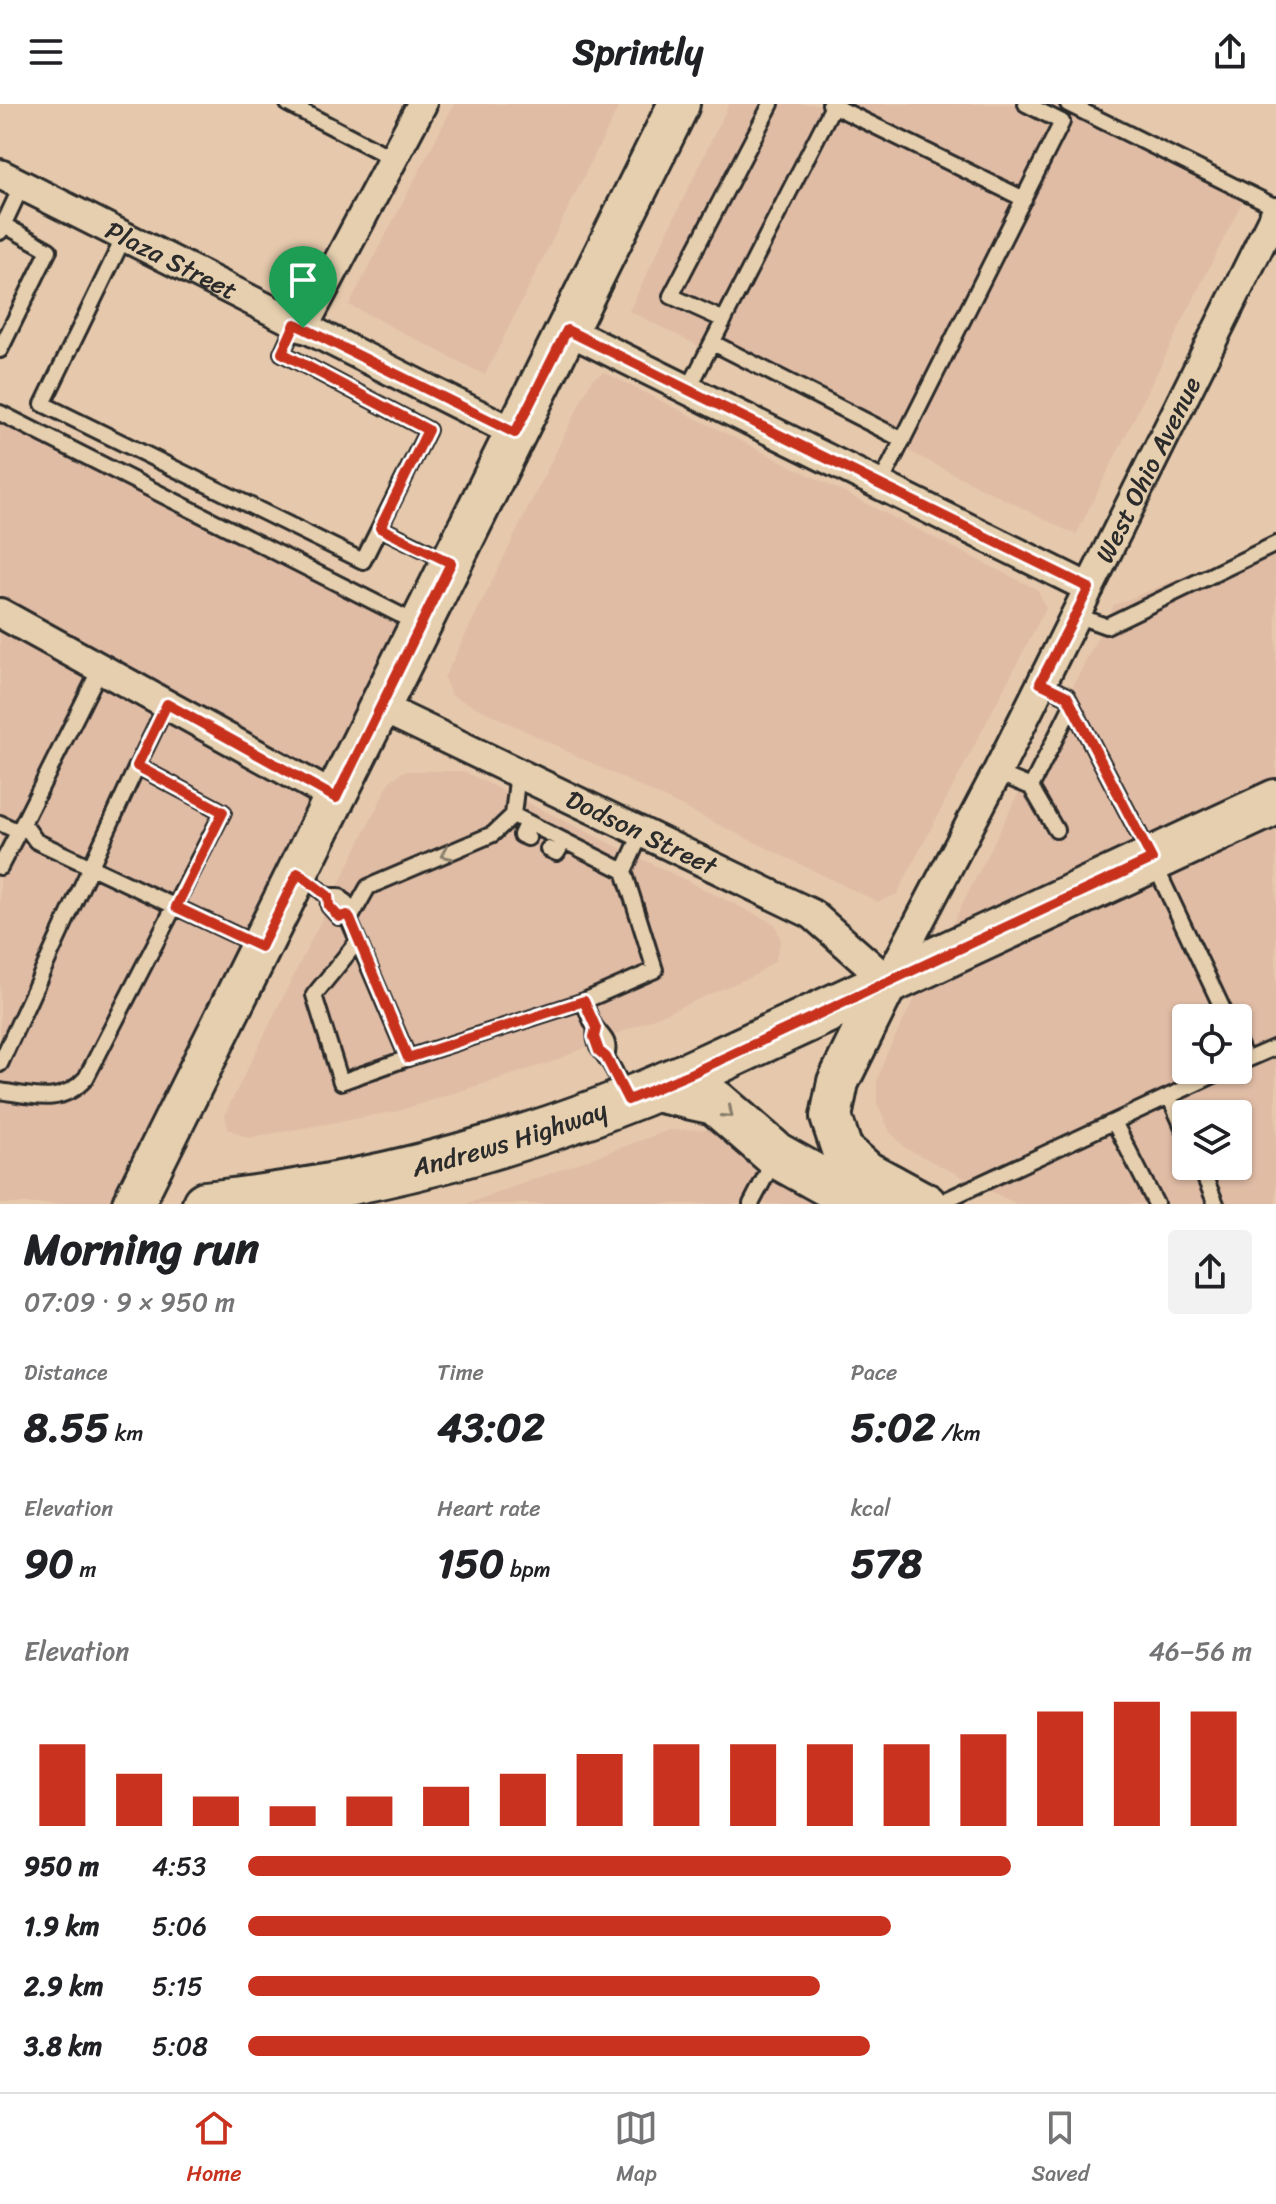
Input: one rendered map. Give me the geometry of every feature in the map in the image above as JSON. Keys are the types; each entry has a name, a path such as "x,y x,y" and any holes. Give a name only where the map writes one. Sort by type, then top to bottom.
{"main road":[{"path":"133,1204 261,947 313,884 336,798 679,104"},
{"name":"Andrews Highway","path":"205,1204 379,1176 435,1163 547,1129 642,1095 1276,802"},
{"path":"888,981 838,1082 831,1117 842,1150 867,1172 908,1195"},
{"path":"642,1095 715,1102 776,1155 837,1189 908,1195"}],"street":[{"path":"299,326 422,104"},
{"name":"Plaza Street","path":"11,180 515,433"},
{"name":"West Ohio Avenue","path":"888,981 997,773 1276,210"},
{"path":"567,330 1089,588"},
{"path":"0,613 336,798"},
{"name":"Dodson Street","path":"380,707 812,914 888,981"}],"lane":[{"path":"288,104 394,159"},
{"path":"724,320 671,296 771,104"},
{"path":"881,483 1062,122 1026,104"},
{"path":"1068,104 1276,210"},
{"path":"688,390 832,105 1024,199"},
{"path":"0,350 49,250 2,229 11,180"},
{"path":"124,237 43,404 363,561 428,430 282,353 299,326"},
{"path":"713,343 903,440"},
{"path":"0,413 420,625"},
{"path":"380,528 451,563"},
{"path":"1075,615 1106,626 1276,544"},
{"path":"0,867 101,667"},
{"path":"1040,683 1067,696 1152,859 1220,1004"},
{"path":"0,1064 167,704"},
{"path":"1031,787 1072,705"},
{"path":"0,1091 48,1098 74,1091 86,1078 223,812 137,766"},
{"path":"348,917 368,887 493,834 513,815 518,772"},
{"path":"997,773 1031,787 1056,830"},
{"path":"513,815 624,871"},
{"path":"527,822 521,835 528,838"},
{"path":"0,823 21,827 36,841 261,947"},
{"path":"358,941 314,995 341,1082 584,1001 655,970 624,871 642,832"},
{"path":"548,849 557,853 564,841"},
{"path":"313,884 339,896 350,907 348,917 408,1058"},
{"path":"584,1001 596,1028 604,1034 609,1048 606,1057 642,1095"},
{"path":"1252,1058 1276,1047"},
{"path":"937,1204 1195,1084"},
{"path":"1169,1096 1172,1103"},
{"path":"1114,1122 1156,1204"},
{"path":"751,1204 776,1155"},
{"path":"1206,1180 1216,1204"}],"shaded area":[{"path":"454,104 620,104 485,375 349,305"},
{"path":"729,104 1057,104 1244,198 1076,535 629,311"},
{"path":"604,372 1038,590 1046,608 897,894 878,902 451,695 444,678 592,379"},
{"path":"0,409 421,621 133,1204 0,1204"},
{"path":"1276,538 1276,1204 1016,1204 905,1148 890,1132 877,1104 877,1081 886,1055 1114,605"},
{"path":"404,771 463,771 775,924 781,940 775,961 755,975 552,1062 398,1111 248,1138 228,1129 225,1114 390,781"},
{"path":"722,1129 876,1204 466,1204 669,1130"}],"route":[{"path":"295,324 303,328 515,433 567,330 1089,588 1040,683 1067,696 1152,859 760,1042 628,1100 606,1057 599,1051 594,1037 596,1028 584,1001 408,1058 350,919 347,915 339,917 329,906 328,896 298,873 261,947 176,907 223,812 137,766 167,704 336,798 451,563 380,528 428,430 282,353 295,324"}]}
